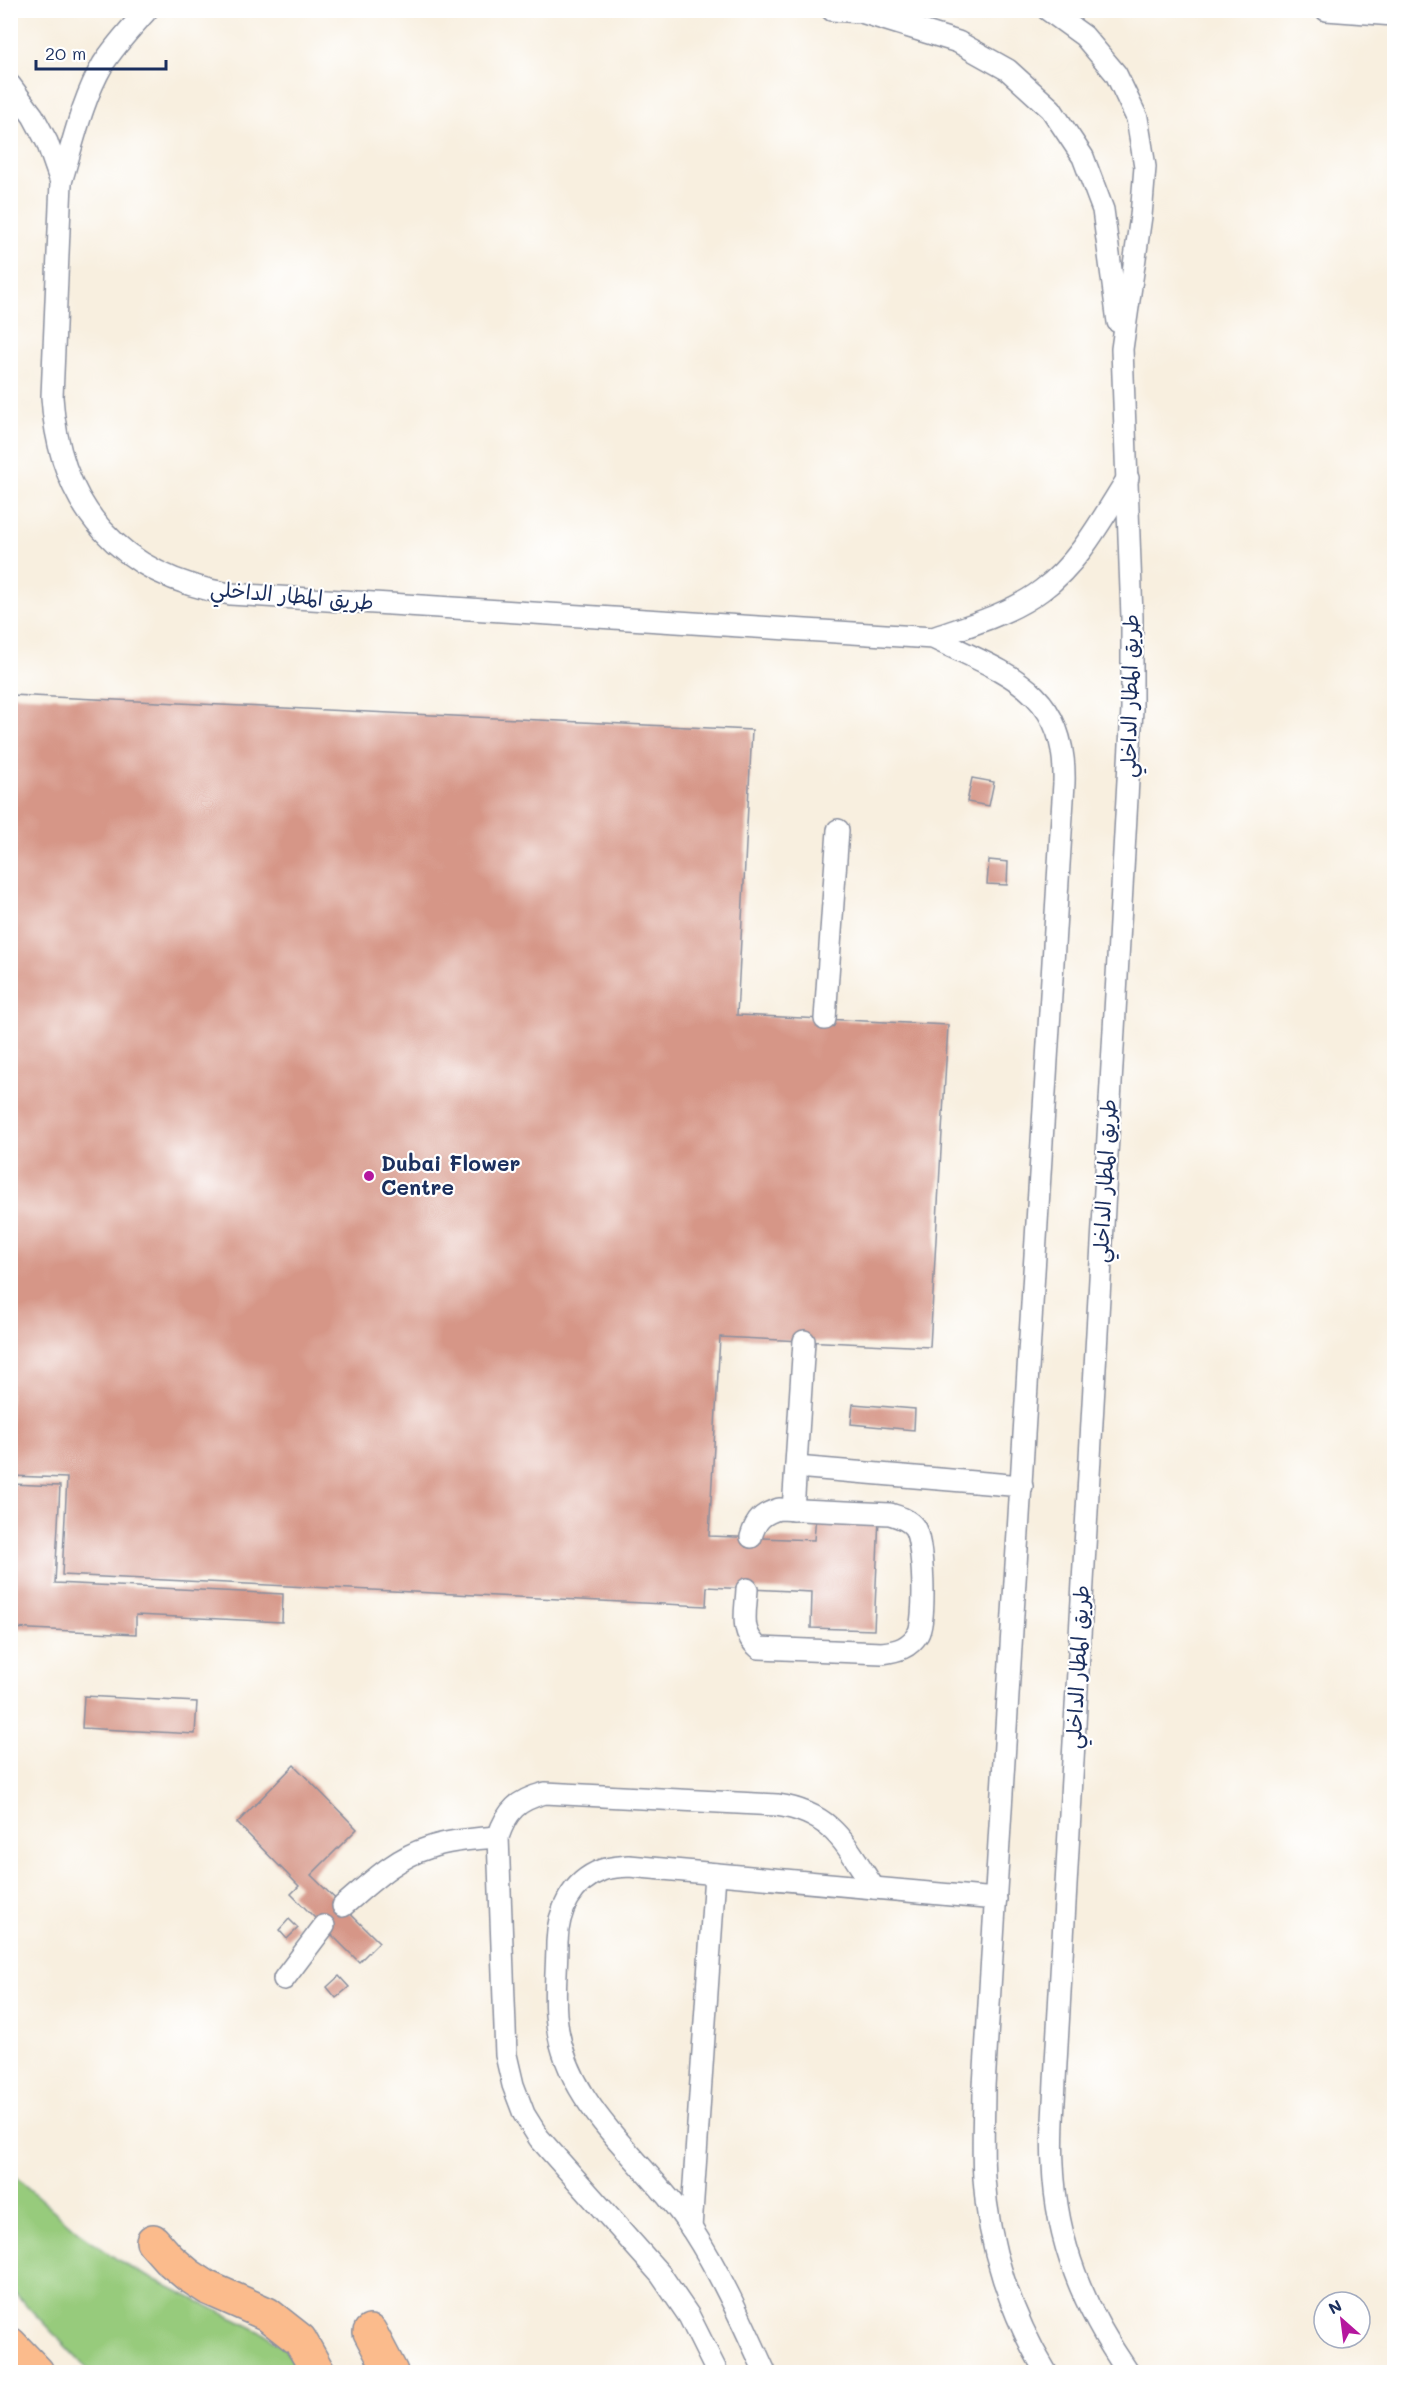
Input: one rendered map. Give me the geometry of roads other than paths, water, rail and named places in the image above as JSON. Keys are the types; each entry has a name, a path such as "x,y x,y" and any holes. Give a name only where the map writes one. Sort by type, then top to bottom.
{"main road":[{"path":"153,2241 188,2275 208,2288 267,2314 300,2340 318,2373"},
{"path":"370,2332 391,2373"},
{"path":"10,2344 37,2373"}],"lane":[{"path":"61,182 87,98 104,64 147,10"},
{"path":"832,10 864,11 958,42 1008,70 1051,109 1083,157 1103,210 1122,349"},
{"name":"طريق المطار الداخلي","path":"1048,10 1084,36 1116,74 1137,118 1145,167 1141,216 1122,349 1128,478 1132,709 1071,1785 1053,2164 1058,2211 1066,2252 1083,2296 1102,2335 1128,2373"},
{"path":"1326,10 1395,15"},
{"name":"طريق المطار الداخلي","path":"10,85 33,116 46,142 61,182 52,396 54,427 62,461 76,493 97,524 123,550 153,571 178,582 230,594 933,638"},
{"path":"933,638 1017,606 1042,590 1064,570 1086,544 1128,478"},
{"path":"933,638 1021,682 1039,699 1052,717 1061,738 1065,761 984,2086 984,2179 990,2225 1002,2275 1021,2324 1046,2373"},
{"path":"825,1019 838,830"},
{"path":"793,1510 804,1341"},
{"path":"796,1467 1022,1486"},
{"path":"747,1589 746,1632 759,1648 897,1652 910,1644 919,1632 922,1617 922,1550 920,1537 913,1526 903,1518 890,1514 779,1509 765,1513 755,1523 751,1537"},
{"path":"717,2373 676,2295 645,2256 539,2138 524,2114 513,2085 506,2055 498,1837 503,1822 514,1807 528,1797 545,1793 777,1805 814,1814 830,1826 843,1840 874,1888"},
{"path":"343,1906 402,1860 427,1848 448,1842 498,1837"},
{"path":"765,2373 737,2310 691,2228 656,2182 593,2112 574,2079 562,2050 556,2015 558,1928 564,1903 580,1882 603,1869 629,1866 996,1899"},
{"path":"691,2228 716,1874"},
{"path":"284,1979 324,1926"}],"place":[{"name":"Dubai Flower Centre","path":"369,1176"}]}
